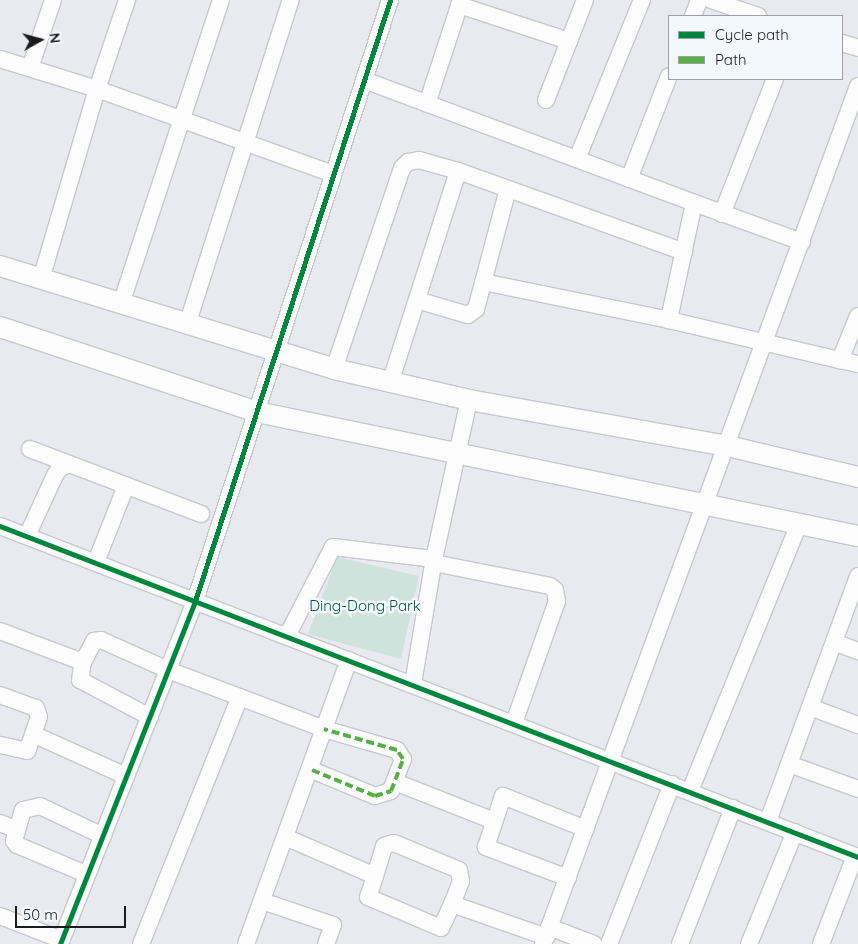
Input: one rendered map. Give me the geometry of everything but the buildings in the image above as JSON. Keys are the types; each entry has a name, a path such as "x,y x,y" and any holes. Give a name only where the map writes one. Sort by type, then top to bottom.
{"street":[{"path":"30,68 53,0"},
{"path":"41,279 97,89 127,0"},
{"path":"121,304 221,0"},
{"path":"187,325 291,0"},
{"path":"0,916 61,942 86,874 103,836 195,601 257,412 274,352 390,0"},
{"path":"546,100 585,0"},
{"path":"577,160 642,0"},
{"path":"693,15 699,0"},
{"path":"711,0 755,15"},
{"path":"427,104 460,3 569,42"},
{"path":"843,43 858,48"},
{"path":"0,58 97,89 333,174"},
{"path":"629,179 668,79"},
{"path":"364,80 802,242"},
{"path":"722,214 775,80"},
{"path":"546,936 707,505 858,86"},
{"path":"334,369 402,168 408,162 419,160 458,172 684,252"},
{"path":"391,380 458,172"},
{"path":"417,300 468,315 478,305 482,282 508,189"},
{"path":"669,320 694,203"},
{"path":"0,266 334,369 391,380 469,400 728,446 858,477"},
{"path":"482,282 669,320 765,345 858,364"},
{"path":"840,360 858,316"},
{"path":"0,327 257,412 858,536"},
{"path":"413,684 434,561 469,400"},
{"path":"30,449 202,514"},
{"path":"27,536 55,475 60,468 69,464"},
{"path":"96,562 126,486"},
{"path":"690,791 798,524"},
{"path":"0,526 857,856 821,944"},
{"path":"287,636 332,547 434,561 550,586 560,591 514,723"},
{"path":"768,821 857,584"},
{"path":"0,631 82,662"},
{"path":"150,717 80,680 82,662 94,641 101,640 168,670 324,729 397,750 403,759 391,791 375,796 312,770"},
{"path":"834,642 858,651"},
{"path":"246,944 312,770 324,729 349,660"},
{"path":"0,695 36,708 39,717 35,734 27,751 0,745"},
{"path":"141,944 240,698"},
{"path":"810,707 858,725"},
{"path":"35,734 126,776"},
{"path":"789,764 858,789"},
{"path":"395,782 494,821"},
{"path":"609,944 672,784"},
{"path":"568,878 486,847 503,796 586,829"},
{"path":"86,874 17,846 14,841 23,810 36,805 103,836"},
{"path":"680,944 733,808"},
{"path":"0,823 17,830"},
{"path":"749,944 795,832"},
{"path":"285,837 375,876"},
{"path":"394,843 459,870 461,881 452,904 441,928 368,897 384,846 394,843"},
{"path":"262,901 333,925 326,944"},
{"path":"452,904 546,936 594,944"}],"green space":[{"name":"Ding-Dong Park","path":"337,557 419,576 401,659 308,634"}],"marked path":[{"path":"312,770 375,796 391,791 403,759 397,750 324,729"}],"cycle path":[{"path":"60,944 195,601 390,0"},
{"path":"0,526 858,857"}]}
